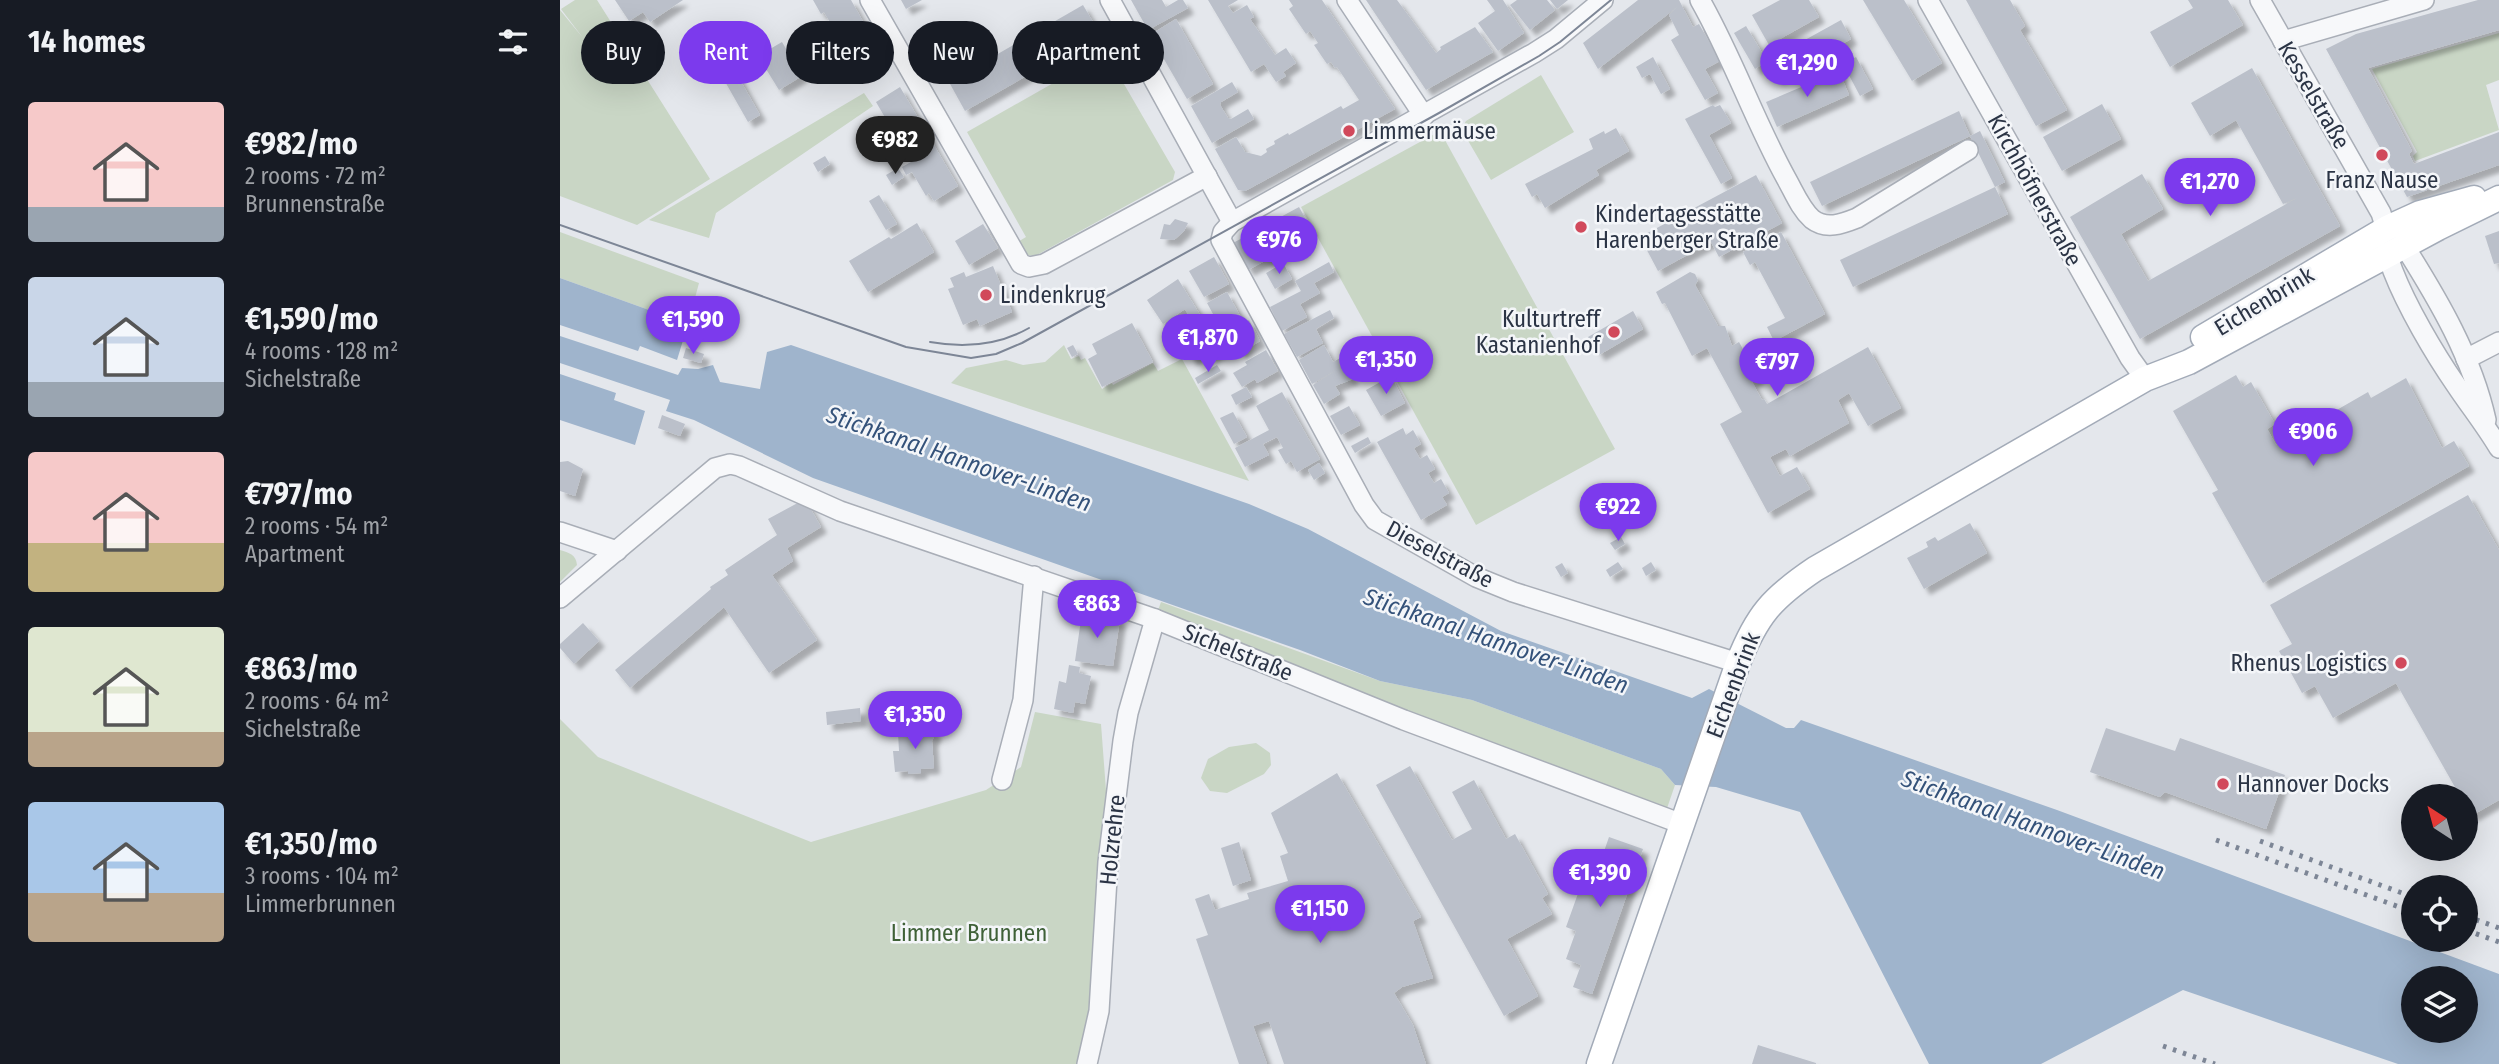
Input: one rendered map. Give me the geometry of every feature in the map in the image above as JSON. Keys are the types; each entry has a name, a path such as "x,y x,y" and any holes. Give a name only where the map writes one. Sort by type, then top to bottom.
{"main road":[{"name":"Eichenbrink","path":"2145,379 2181,350 2387,228 2420,213 2499,196"},
{"name":"Eichenbrink","path":"1599,1064 1738,663 1759,618 1784,590 1815,569 2145,379 2189,362 2499,196"}],"street":[{"path":"870,0 1021,264 1029,267 1044,264 1207,176"},
{"name":"Dieselstraße","path":"1110,0 1207,176 1228,227 1221,240 1224,247 1364,505 1376,520 1476,577 1513,592 1738,663"},
{"path":"1347,0 1424,116"},
{"path":"1228,227 1545,46 1603,0"},
{"path":"1700,0 1719,34 1777,161 1802,207 1813,220 1826,225 1840,225 1857,218 1968,150"},
{"name":"Kirchhöfnerstraße","path":"1928,0 2130,358 2145,379"},
{"name":"Kesselstraße","path":"2260,0 2368,188 2397,251"},
{"path":"2283,41 2424,0"},
{"path":"2397,251 2444,313 2481,399 2487,428"},
{"path":"2397,251 2397,279 2442,361 2499,448"},
{"path":"2466,359 2499,342"},
{"name":"Sichelstraße","path":"560,598 715,468 730,464 840,511 1155,619 1404,720 1682,824"},
{"path":"560,532 617,551"},
{"path":"1002,780 1023,701 1034,576"},
{"name":"Holzrehre","path":"1087,1064 1099,1011 1108,862 1123,741 1128,713 1155,619"}],"green space":[{"path":"575,0 597,0 610,21 581,21 581,35 561,9"},
{"path":"560,10 581,36 581,84 650,84 710,179 637,225 560,196"},
{"path":"2499,33 2499,80 2486,85 2499,130 2415,161 2413,156 2417,152 2372,69"},
{"path":"1541,75 1574,132 1491,180 1463,132 1463,126 1466,121"},
{"path":"1051,84 1124,84 1175,172 1173,180 1035,256 1029,255 1016,243 1026,237 967,132"},
{"path":"864,93 873,106 716,213 709,238 649,220"},
{"path":"1440,131 1615,449 1476,525 1301,207"},
{"path":"560,232 699,283 688,324 560,278"},
{"path":"1064,345 1071,359 1079,356 1081,360 1085,358 1102,389 1153,363 1158,371 1182,359 1249,481 951,383 966,368 1006,360 1023,365 1045,362"},
{"path":"560,550 574,556 577,565 560,582"},
{"path":"1161,602 1380,681 1472,700 1661,769 1675,785 1664,817 1155,619"},
{"name":"Limmer Brunnen","path":"1035,712 1101,724 1108,817 1087,1064 560,1064 560,719 598,757 811,842 986,790 1021,767"},
{"path":"1256,743 1270,753 1271,765 1264,774 1227,793 1210,791 1201,778 1208,759 1229,747"}],"water":[{"path":"560,278 688,324 677,360 640,346 638,351 560,325"},
{"name":"Stichkanal Hannover-Linden","path":"560,336 678,375 682,368 698,369 713,365 720,382 760,389 767,352 791,345 1249,504 1308,529 1501,631 1692,698 1709,689 1786,728 1794,728 1801,720 2057,810 2401,938 2401,952 2440,952 2477,966 2401,966 2401,1043 2478,1043 2478,966 2499,974 2499,1064 2398,1064 2183,990 2041,1064 1929,1064 1800,812 1716,787 1675,785 1661,769 1472,700 1380,681 1300,650 813,478 694,420 666,411 670,400 560,363"},
{"path":"560,374 616,393 614,400 645,411 635,445 560,420"}],"building":[{"path":"615,0 683,0 652,21 643,12 629,21"},
{"path":"813,0 851,0 863,21 829,21 824,12 821,14"},
{"path":"901,0 922,0 906,9"},
{"path":"1131,0 1162,0 1166,7 1183,0 1188,8 1164,21 1143,21"},
{"path":"1208,0 1238,0 1228,6 1233,13 1247,5 1254,17 1250,19 1275,55 1286,48 1296,63 1283,72 1286,76 1276,82 1264,64 1251,72"},
{"path":"1289,0 1322,0 1395,109 1245,191 1238,190 1215,149 1236,137 1245,152 1261,156 1275,144 1274,141 1288,133 1289,135 1341,106 1343,109 1359,100 1337,67 1331,62 1327,64 1314,45 1318,43 1310,31 1306,34 1289,9 1293,6"},
{"path":"1366,0 1397,0 1436,53 1440,47 1475,27 1493,52 1426,90"},
{"path":"1487,0 1503,0 1524,33 1498,51 1478,23 1495,11"},
{"path":"1517,0 1547,0 1555,10 1530,30 1510,5"},
{"path":"1550,0 1568,0 1557,9"},
{"path":"1638,0 1679,0 1693,27 1699,24 1720,61 1705,69 1718,93 1705,100 1671,40 1679,35 1669,15 1677,7 1598,69 1583,43"},
{"path":"1780,0 1809,0 1819,17 1769,45 1752,15"},
{"path":"1863,0 1904,0 1942,63 1912,81"},
{"path":"1966,0 2010,0 2025,26 2020,30 2067,110 2036,126"},
{"path":"2188,0 2228,0 2243,25 2170,67 2150,32 2193,8"},
{"path":"2478,0 2499,0 2499,30 2368,68 2412,151 2409,154 2414,164 2499,132 2499,165 2407,197 2326,49 2356,34"},
{"path":"1083,5 1092,21 1055,21"},
{"path":"1176,19 1213,84 1187,99 1164,59 1164,26"},
{"path":"1841,20 1851,39 1777,79 1767,61"},
{"path":"1746,26 1767,61 1755,69 1734,33"},
{"path":"782,42 786,49 786,84 789,84 779,90 772,79 772,48"},
{"path":"1012,46 1012,84 965,111 950,84 998,84 998,54"},
{"path":"1653,57 1670,89 1661,94 1650,74 1642,78 1636,67"},
{"path":"1856,57 1873,89 1860,96 1843,64"},
{"path":"2252,68 2340,226 2140,339 2070,217 2142,174 2163,209 2121,234 2148,281 2297,198 2283,204 2236,120 2210,136 2191,103"},
{"path":"1839,71 1849,95 1777,127 1766,102"},
{"path":"1232,82 1238,92 1220,105 1228,118 1231,119 1248,109 1254,119 1212,143 1191,106"},
{"path":"726,84 742,84 760,115 748,122"},
{"path":"900,87 958,186 934,201 929,193 926,196 912,172 906,175 902,167 911,162 876,102"},
{"path":"2102,104 2121,139 2062,171 2043,137"},
{"path":"1713,105 1720,105 1731,123 1709,135 1732,178 1721,184 1685,119"},
{"path":"1959,111 1970,136 1822,206 1810,182"},
{"path":"1616,128 1629,151 1596,170 1599,175 1545,208 1537,194 1532,197 1525,184 1593,149 1589,139"},
{"path":"1980,131 2005,182 1995,187 1970,136"},
{"path":"825,156 830,164 818,172 813,163"},
{"path":"898,168 904,177 892,185 886,175"},
{"path":"1756,175 1782,223 1719,257 1711,242 1658,271 1640,237"},
{"path":"1995,187 2008,214 1853,287 1840,260"},
{"path":"879,195 897,224 886,230 869,201"},
{"path":"1299,207 1312,230 1277,249 1264,226"},
{"path":"1175,219 1188,223 1184,231 1174,240 1160,239 1164,224 1170,225"},
{"path":"917,223 934,252 868,292 849,261"},
{"path":"983,224 998,248 969,265 955,241"},
{"path":"1259,229 1274,256 1248,270 1233,243"},
{"path":"2499,231 2499,263 2494,264 2485,236"},
{"path":"1781,232 1825,314 1774,341 1767,327 1785,318 1755,262 1750,265 1743,252"},
{"path":"1214,257 1229,284 1204,297 1189,271"},
{"path":"1329,262 1334,272 1314,283 1320,293 1300,304 1307,317 1282,331 1270,307 1301,291 1295,281"},
{"path":"1283,263 1292,279 1275,289 1266,273"},
{"path":"993,266 1012,312 980,326 977,319 963,325 948,289 954,287 950,278 964,272 966,277"},
{"path":"1690,272 1695,274 1698,280 1695,285 1718,326 1725,326 1732,346 1739,342 1759,378 1752,382 1767,404 1868,347 1901,408 1868,426 1849,393 1838,400 1849,423 1790,456 1786,449 1770,457 1780,476 1797,467 1810,489 1768,513 1720,424 1742,412 1707,348 1692,356 1665,303 1662,304 1656,292"},
{"path":"1178,279 1215,339 1224,334 1207,303 1227,292 1244,323 1249,320 1260,341 1240,353 1235,345 1210,357 1208,351 1191,360 1184,346 1201,336 1185,309 1163,324 1147,300"},
{"path":"1330,310 1334,318 1316,329 1323,343 1297,357 1284,334"},
{"path":"1633,311 1643,329 1599,355 1588,337"},
{"path":"1132,323 1153,362 1102,387 1088,359 1097,354 1092,344"},
{"path":"1073,345 1078,354 1072,357 1067,348"},
{"path":"1324,345 1333,362 1353,351 1358,360 1346,367 1353,379 1335,386 1340,394 1324,404 1313,385 1338,369 1312,384 1299,360"},
{"path":"686,348 704,354 701,363 683,358"},
{"path":"1266,350 1278,371 1257,383 1255,379 1242,387 1233,373 1247,365 1245,362"},
{"path":"1217,365 1221,371 1198,384 1195,378"},
{"path":"2236,375 2243,387 2251,382 2275,424 2267,429 2276,445 2368,392 2371,398 2406,378 2442,448 2454,441 2469,466 2263,583 2212,493 2218,490 2173,411"},
{"path":"1391,376 1405,403 1381,416 1366,390"},
{"path":"1246,387 1252,397 1236,405 1231,395"},
{"path":"1282,392 1320,459 1297,472 1291,461 1286,464 1278,450 1283,448 1277,437 1263,444 1269,455 1245,467 1235,448 1269,430 1256,406"},
{"path":"1349,406 1360,425 1341,435 1330,416"},
{"path":"1233,412 1247,437 1234,444 1220,418"},
{"path":"662,415 685,424 680,436 658,428"},
{"path":"1403,428 1406,435 1413,430 1421,444 1414,448 1420,459 1427,455 1435,469 1428,473 1434,483 1441,479 1449,493 1442,497 1447,505 1421,520 1377,442"},
{"path":"1368,437 1371,443 1355,453 1351,446"},
{"path":"568,461 583,469 575,496 560,491 560,462"},
{"path":"1319,463 1325,473 1314,480 1308,470"},
{"name":"Rhenus Logistics","path":"2468,495 2499,550 2499,800 2478,812 2478,784 2453,784 2396,683 2333,718 2315,686 2302,693 2279,651 2292,644 2270,605"},
{"path":"805,499 821,527 787,548 793,561 772,575 817,640 769,673 724,607 630,688 615,670 711,589 710,587 728,575 725,570 777,535 768,519"},
{"path":"1970,523 1987,553 1924,589 1907,558 1928,547 1926,542 1935,537 1938,541"},
{"path":"1621,537 1625,544 1615,550 1610,543"},
{"path":"1618,562 1623,569 1610,577 1606,570"},
{"path":"1651,562 1656,570 1646,576 1642,568"},
{"path":"1562,563 1568,573 1561,577 1555,567"},
{"path":"1082,613 1120,619 1113,666 1075,661"},
{"path":"583,623 599,641 574,664 560,648 560,644"},
{"path":"1069,665 1080,667 1079,673 1091,676 1085,704 1075,702 1073,713 1054,709 1059,681 1066,683"},
{"path":"860,708 861,721 827,725 826,712"},
{"path":"930,728 936,733 932,741 934,768 921,769 921,773 895,772 893,751 899,751 898,733"},
{"name":"Hannover Docks","path":"2106,728 2175,751 2180,738 2285,775 2266,829 2165,792 2160,797 2090,772"},
{"path":"1410,766 1452,840 1472,829 1452,792 1474,780 1506,839 1515,834 1548,894 1542,898 1552,914 1507,939 1538,996 1504,1016 1376,785"},
{"path":"1337,773 1421,917 1413,921 1433,978 1402,987 1394,993 1413,1025 1426,1064 1284,1064 1269,1021 1253,1026 1267,1064 1239,1064 1196,939 1208,935 1195,899 1209,894 1215,910 1249,899 1247,893 1288,881 1280,856 1288,853 1271,813"},
{"path":"1609,837 1643,849 1592,994 1573,987 1581,965 1566,959 1576,931 1566,927 1590,860 1600,863"},
{"path":"1239,842 1251,880 1233,886 1221,848"},
{"path":"1758,1045 1816,1063 1816,1064 1752,1064"}],"tram line":[{"path":"560,225 906,347 971,358 996,354 1022,343 1539,56 1611,0"},
{"path":"930,342 981,344 1006,338 1029,328"}],"railway":[{"path":"2216,840 2401,908"},
{"path":"2260,841 2401,893"},
{"path":"2478,920 2499,928"},
{"path":"2478,934 2499,942"},
{"path":"2163,1046 2215,1064"}],"place":[{"name":"Limmermäuse","path":"1349,131"},
{"name":"Franz Nause","path":"2382,155"},
{"name":"Kindertagesstätte Harenberger Straße","path":"1581,227"},
{"name":"Lindenkrug","path":"986,295"},
{"name":"Kulturtreff Kastanienhof","path":"1614,332"},
{"name":"Rhenus Logistics","path":"2401,663"},
{"name":"Hannover Docks","path":"2223,784"}]}
